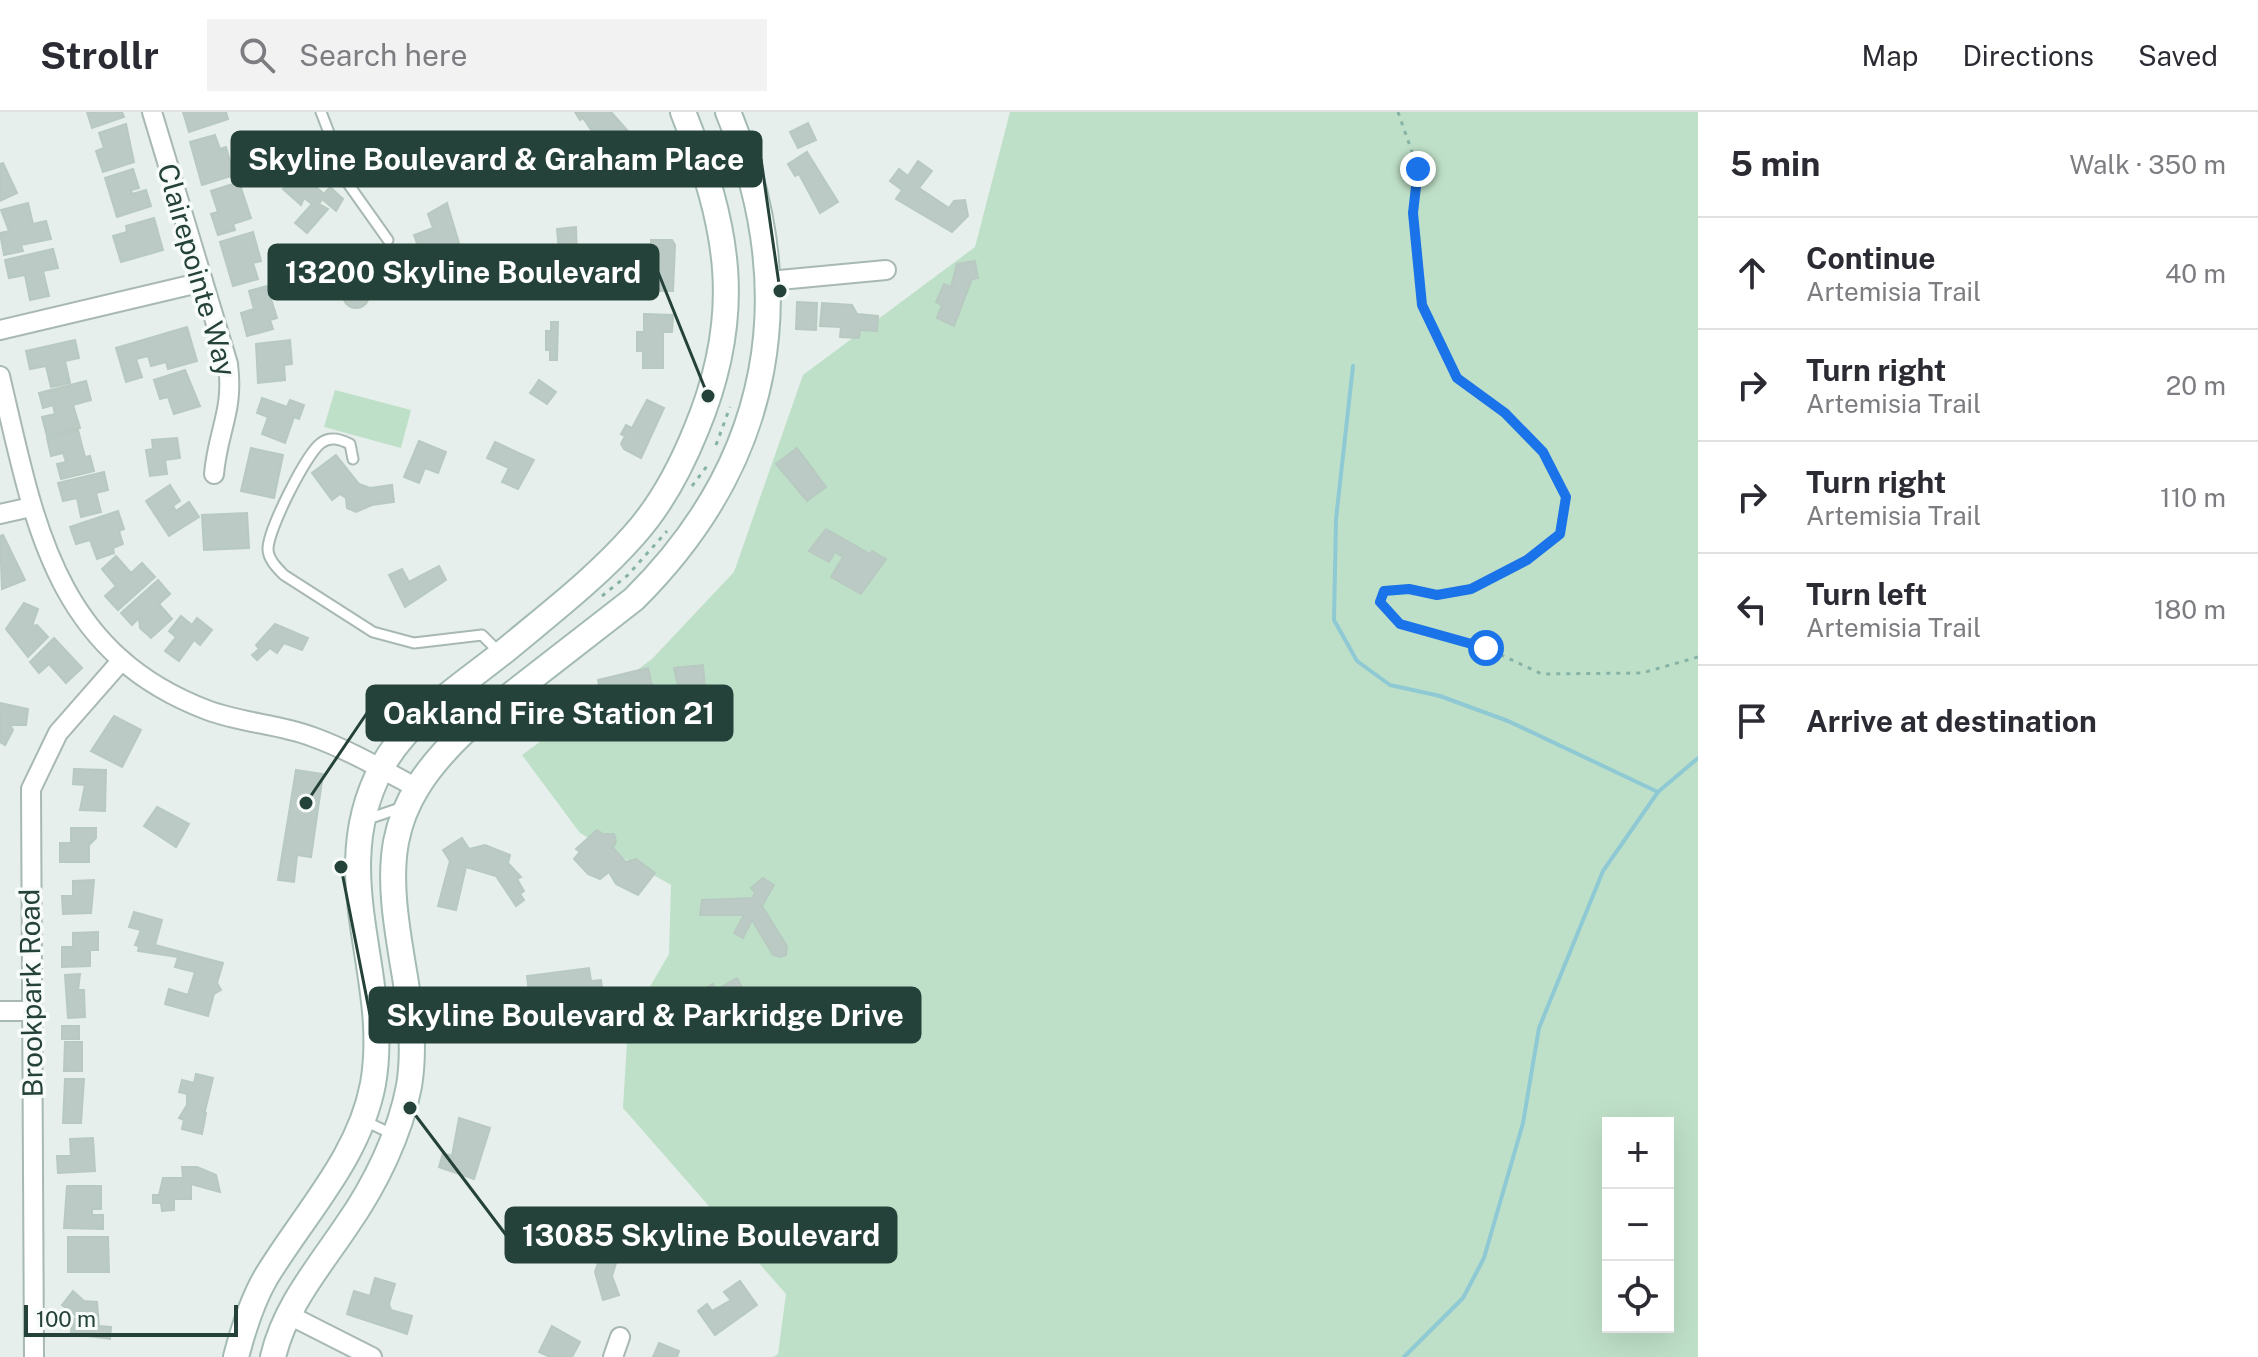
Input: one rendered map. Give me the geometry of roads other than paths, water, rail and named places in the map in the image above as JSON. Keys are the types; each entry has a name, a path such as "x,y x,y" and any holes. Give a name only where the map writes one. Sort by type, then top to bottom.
{"main road":[{"path":"236,1357 244,1327 264,1281 351,1148 373,1083 375,1038 355,866 361,821 381,769 396,744 423,718 605,565 637,532 683,462 716,382 727,330 727,276 701,156 683,112"},
{"path":"273,1357 289,1315 319,1263 349,1223 394,1135 409,1087 412,1036 397,926 392,854 395,835 412,796 448,747 468,728 634,599 657,576 711,506 731,466 762,373 771,302 758,199 728,112"}],"street":[{"name":"Clairepointe Way","path":"152,112 228,364 231,394 229,415 217,444 214,474"},
{"path":"769,281 886,270"},
{"path":"0,330 203,282"},
{"path":"0,376 31,507 48,559 70,599 95,633 122,660 150,681 208,710 310,736 381,769 412,796"},
{"path":"0,514 31,507"},
{"name":"Brookpark Road","path":"35,1357 31,789 58,733 122,660"},
{"path":"0,1011 32,1011"},
{"path":"289,1315 372,1357"},
{"path":"613,1357 620,1337"}],"lane":[{"path":"321,112 349,185 388,240"},
{"path":"353,459 350,444 339,439 324,440 310,454 276,524 268,549 274,564 284,575 373,632 414,643 482,635 501,654"},
{"path":"361,821 412,796"},
{"path":"363,1120 394,1135"}],"waterway":[{"path":"1353,366 1336,519 1334,620 1357,661 1390,685 1440,696 1508,721 1658,792"},
{"path":"1404,1357 1463,1298 1484,1258 1523,1123 1539,1028 1603,871 1658,792 1698,758"}],"place":[{"name":"Skyline Boulevard & Graham Place","path":"780,291"},
{"name":"13200 Skyline Boulevard","path":"708,396"},
{"name":"Oakland Fire Station 21","path":"306,803"},
{"name":"Skyline Boulevard & Parkridge Drive","path":"341,867"},
{"name":"13085 Skyline Boulevard","path":"410,1108"}]}
